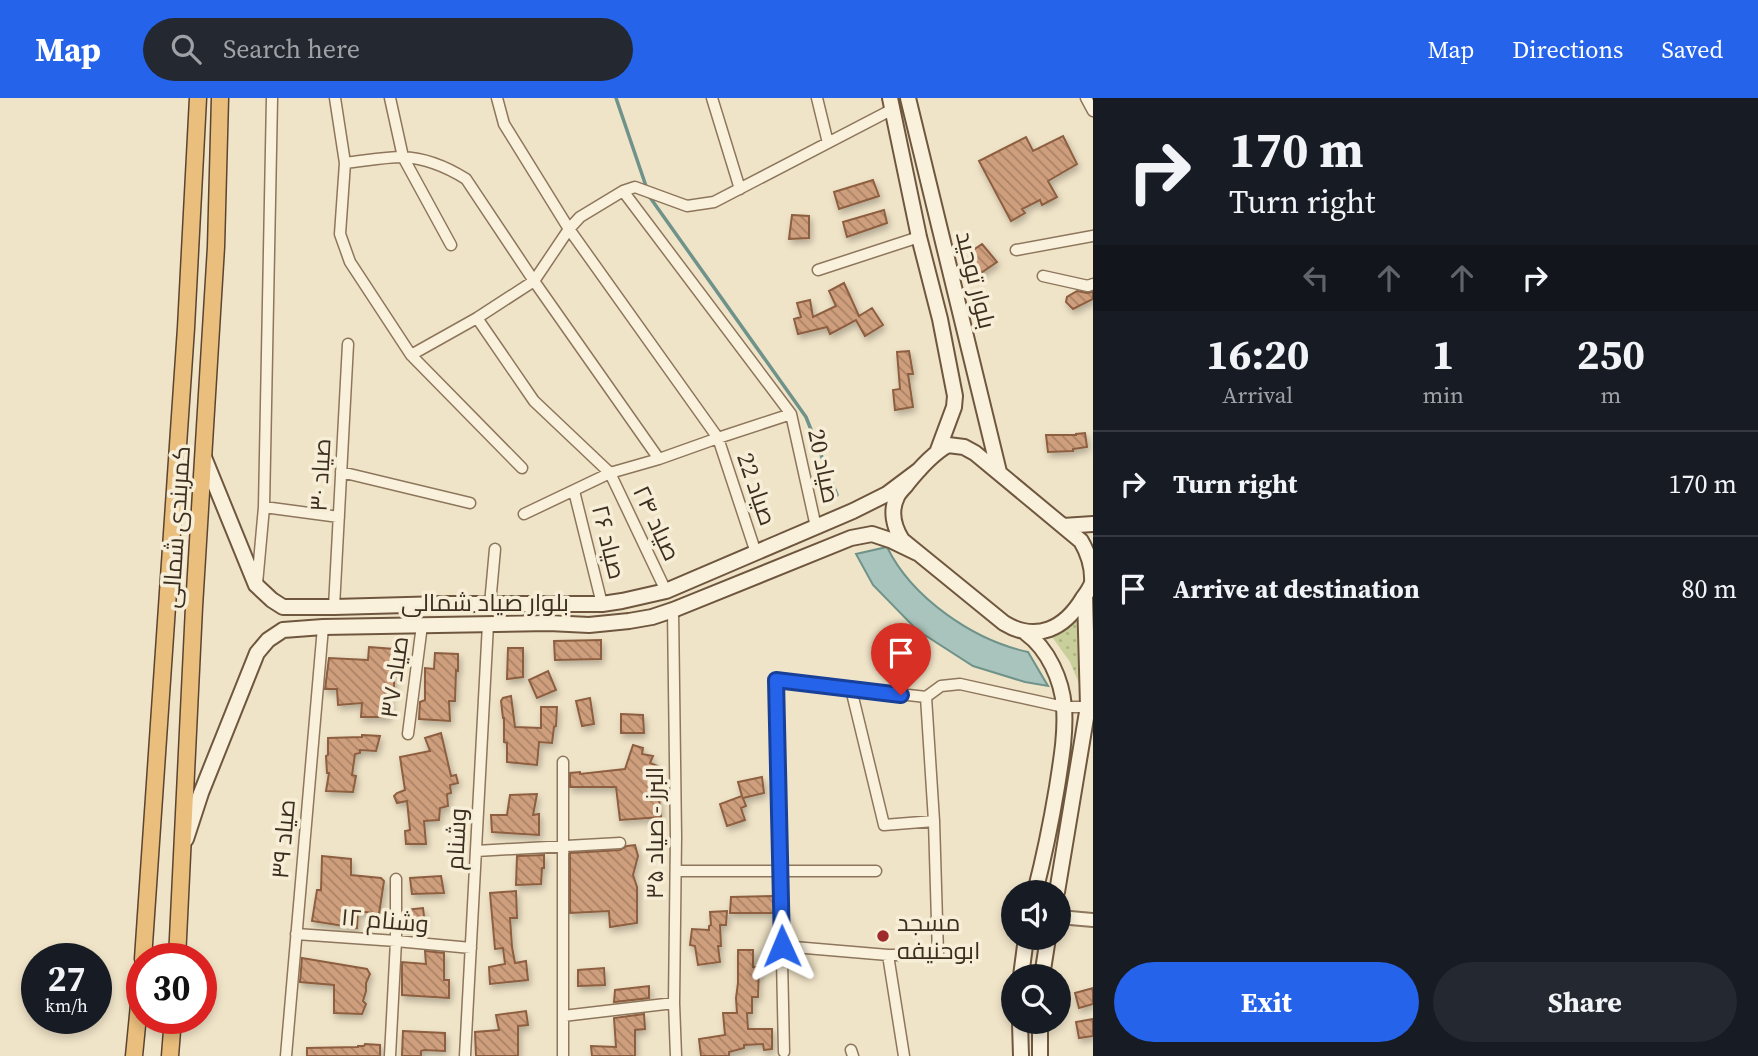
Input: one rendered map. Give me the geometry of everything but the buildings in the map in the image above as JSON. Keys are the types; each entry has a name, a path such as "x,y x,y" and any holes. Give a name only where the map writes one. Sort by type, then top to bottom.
{"highway":[{"path":"144,943 185,342 198,98"},
{"name":"کمربندی شمالی","path":"178,943 194,607 216,247 220,98"},
{"path":"134,1056 136,1034"},
{"path":"170,1056 172,1034"}],"main road":[{"path":"891,104 911,99"},
{"name":"بلوار توحید","path":"911,99 999,472"},
{"name":"بلوار توحید","path":"891,104 955,396 954,407 938,450"},
{"path":"1059,880 1090,707 1091,560 1081,541 999,472 964,447 948,445 938,450 896,497 893,518 902,540 1013,629 1026,632 1045,631 1059,625 1072,614 1090,587"},
{"path":"182,854 201,793 257,653 268,640 283,630 278,625 277,618 283,607 256,585 203,455"},
{"name":"بلوار صیاد شمالی","path":"283,607 602,604 622,601 666,591 816,527 887,494 919,470"},
{"path":"1063,526 1093,524"},
{"name":"بلوار صیاد شمالی","path":"283,630 323,626 589,625 629,621 673,610 851,538 872,534 917,553"},
{"path":"1026,632 1036,640 1052,663 1064,707 1062,757 1049,835 1038,880"},
{"path":"1020,1034 1021,1056"},
{"path":"1040,1034 1040,1056"}],"street":[{"path":"256,585 264,507 272,98"},
{"path":"335,98 345,163 340,234 350,262 411,355 522,468"},
{"path":"390,98 402,157 451,245"},
{"name":"صیاد 22","path":"497,98 504,124 569,229 718,438 756,553"},
{"path":"712,98 740,190"},
{"path":"817,98 828,143"},
{"path":"1086,98 1093,111"},
{"path":"411,355 477,318 534,281 580,217 623,191 635,187 687,206 714,202 828,143 891,104"},
{"path":"345,163 402,157 449,169 466,179 659,459"},
{"path":"524,514 610,473 791,414 623,191"},
{"path":"1016,250 1093,236"},
{"path":"818,270 919,237"},
{"path":"1043,276 1088,286 1093,284"},
{"path":"477,318 534,401 610,473"},
{"name":"صیاد ۳۰","path":"334,607 348,344"},
{"name":"صیاد 20","path":"791,414 816,527"},
{"path":"341,472 470,503"},
{"name":"صیاد ۲۴","path":"610,473 666,591"},
{"name":"صیاد ۲۶","path":"574,491 602,604"},
{"path":"264,507 339,517"},
{"path":"490,604 495,549"},
{"name":"البرز - صیاد ۳۵","path":"673,610 676,1056"},
{"name":"وشنام","path":"465,1056 488,624"},
{"name":"صیاد ۳۷","path":"408,734 422,625"},
{"name":"صیاد ۳۹","path":"286,1056 323,626"},
{"path":"784,1052 776,680 926,698 941,686 960,684 1064,707 1090,707"},
{"path":"851,689 884,825 934,821"},
{"path":"782,946 888,955 938,955 934,821 926,698"},
{"path":"563,762 563,1056"},
{"path":"476,851 620,843"},
{"path":"676,871 876,871"},
{"path":"390,1056 396,941 396,879"},
{"path":"1071,918 1093,920"},
{"name":"وشنام ۱۲","path":"296,934 471,948"},
{"path":"888,955 904,1056"},
{"path":"563,1016 674,1003"}],"green space":[{"path":"1079,619 1081,688 1070,662 1050,634"}],"water":[{"path":"887,547 912,583 946,614 986,638 1028,652 1048,686 973,666 917,630 873,585 856,554"}],"waterway":[{"path":"616,98 647,189"},
{"path":"649,196 806,417 837,495"}],"place":[{"name":"مسجد ابوحنیفه","path":"883,936"}],"route":[{"path":"782,946 776,680 901,695"}]}
